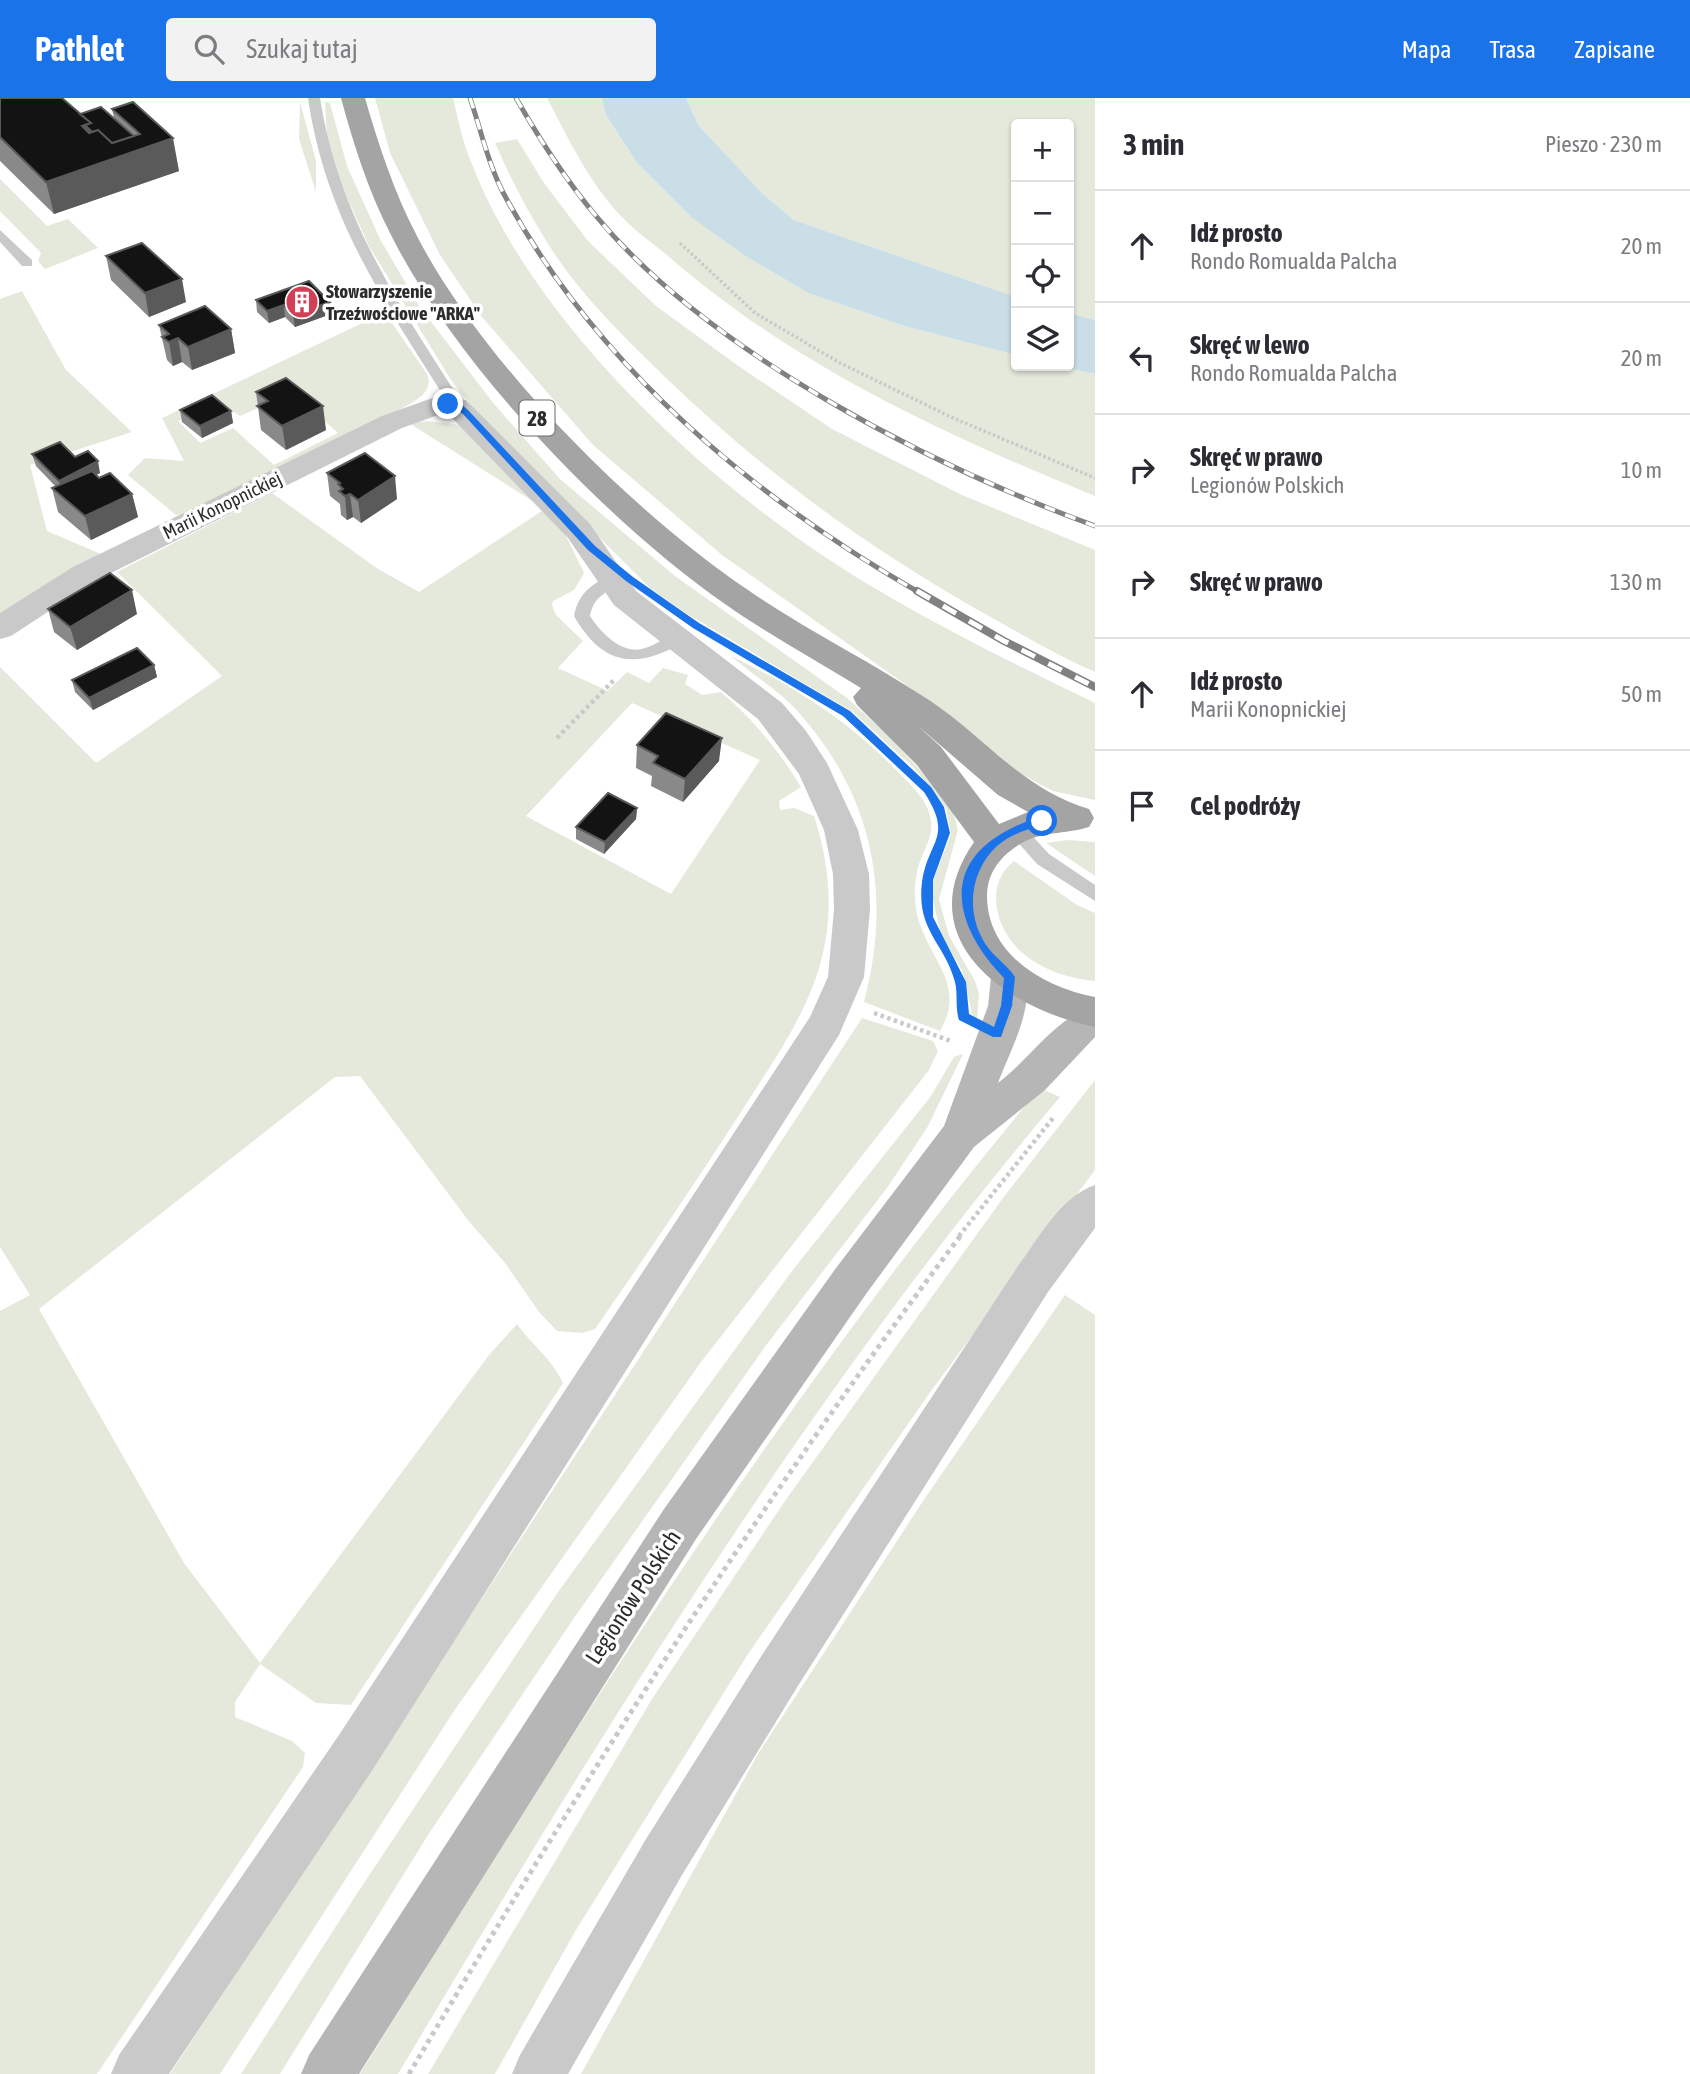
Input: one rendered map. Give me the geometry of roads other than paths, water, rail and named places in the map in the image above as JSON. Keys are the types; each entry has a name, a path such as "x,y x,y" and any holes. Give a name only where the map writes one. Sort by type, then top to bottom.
{"main road":[{"name":"28","path":"353,98 374,168 393,215 452,318 499,378 604,487 701,570 825,653 917,708 963,743 1012,787 1083,819"},
{"name":"28","path":"825,653 1005,836 1042,821 1083,819"},
{"path":"1005,836 975,865 967,892 970,922 985,951 1009,977 1038,995 1071,1008 1095,1012"},
{"name":"Legionów Polskich","path":"960,1135 1007,1006 1009,977"},
{"name":"Legionów Polskich","path":"328,2074 680,1524 851,1281 960,1135 1031,1079 1080,1027 1095,1020"}],"street":[{"name":"Marii Konopnickiej","path":"0,628 113,558 392,422 439,405 453,405"},
{"path":"138,2074 356,1752 825,1024 846,977 851,874 841,830 830,800 808,760 777,719 634,606 613,581 579,531 466,412 453,405"},
{"path":"539,2074 664,1857 779,1672 1033,1279 1075,1221 1095,1202"}],"lane":[{"path":"314,98 317,127 329,170 355,234 377,279 450,395 453,405"},
{"path":"0,234 27,263"},
{"path":"613,581 594,591 583,608 582,615 594,633 621,654 634,657 648,654 676,639"},
{"path":"1005,836 1095,894"}],"water":[{"path":"602,98 686,98 699,126 763,194 794,220 1011,295 1011,354 904,326 808,293 747,257 692,218 637,163 606,115"},
{"path":"1074,314 1095,320 1095,374 1074,369"}],"railway":[{"path":"470,98 500,186 543,260 586,318 634,372 685,423 740,471 858,556 920,593"},
{"path":"516,98 553,159 596,216 643,266 699,314 760,358 826,400 894,437 963,471 1095,526"},
{"path":"917,591 1004,641 1095,687"}],"place":[{"name":"Stowarzyszenie Trzeźwościowe \"ARKA\"","path":"302,302"}]}
